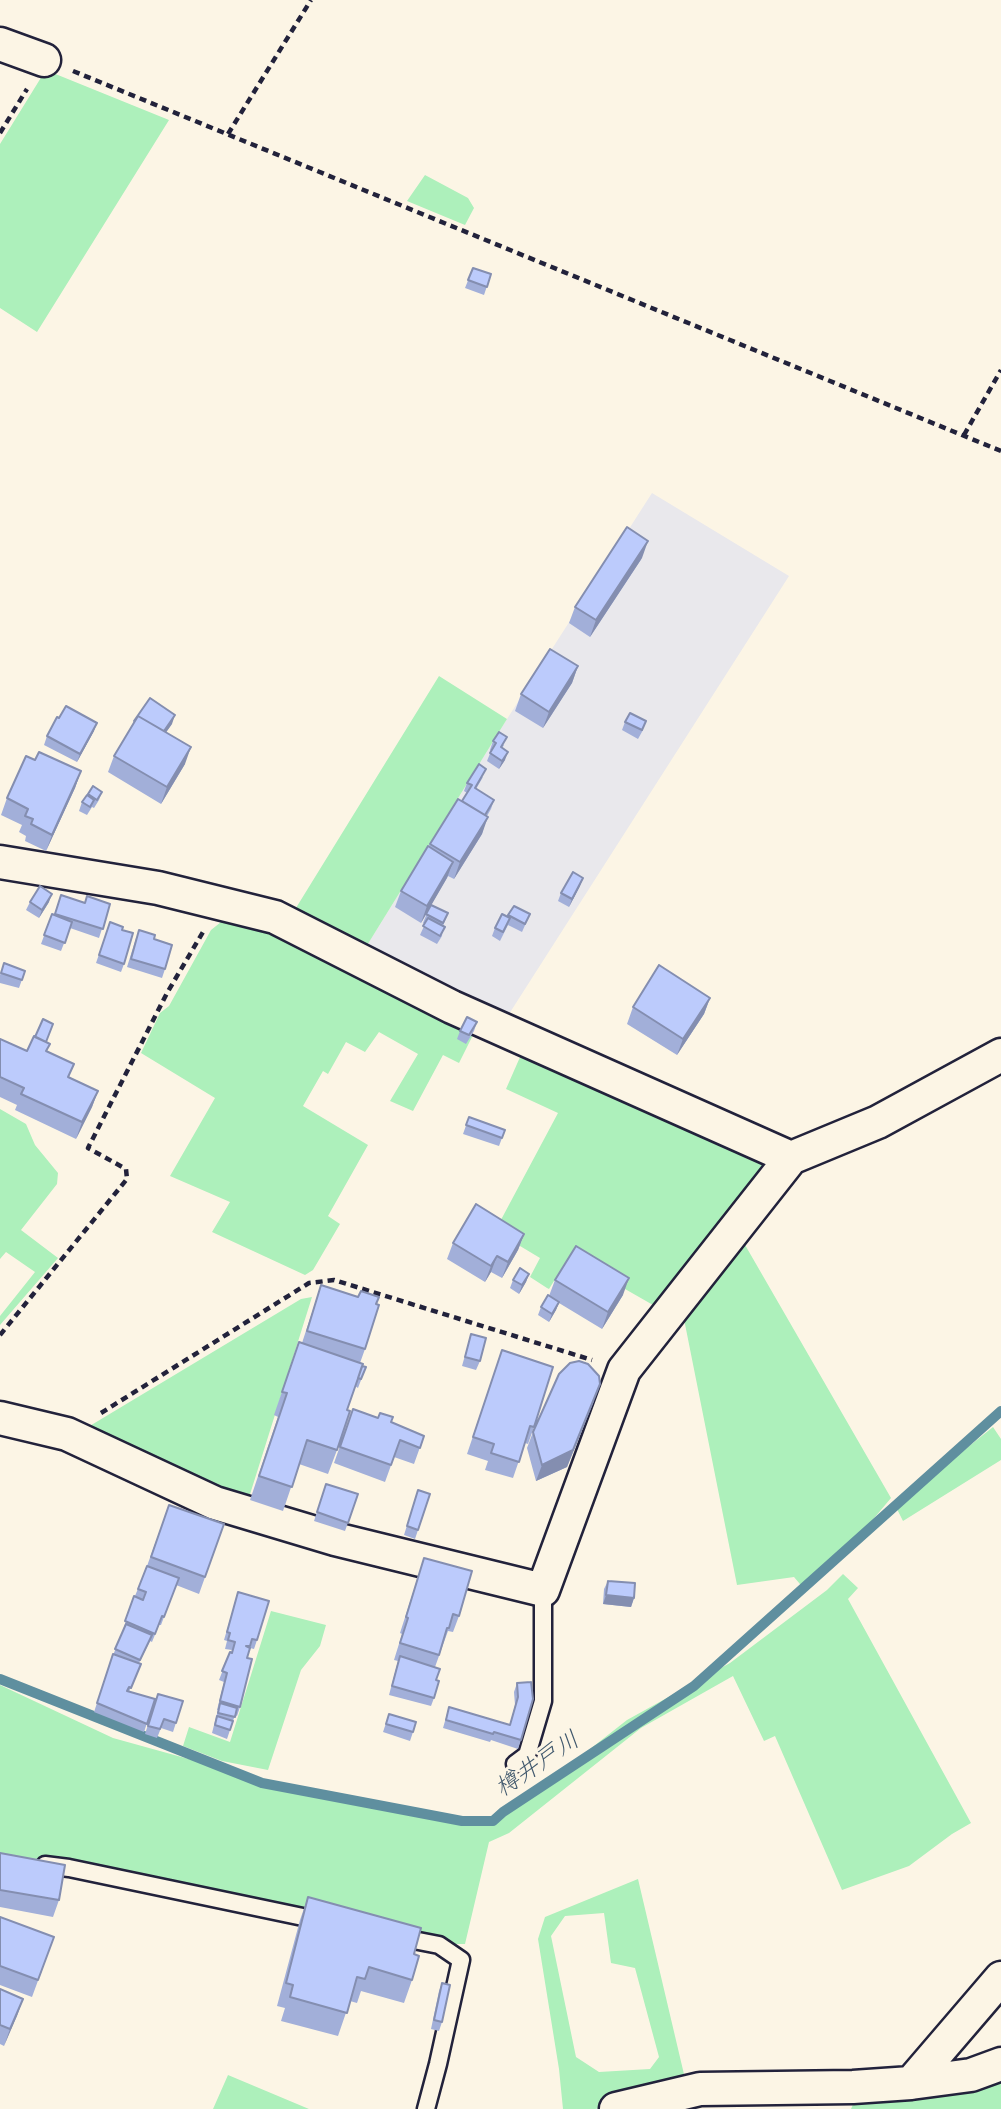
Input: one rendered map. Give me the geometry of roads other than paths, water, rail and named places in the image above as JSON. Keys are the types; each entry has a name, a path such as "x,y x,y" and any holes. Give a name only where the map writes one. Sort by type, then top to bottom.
{"street":[{"path":"0,44 44,60"},
{"path":"0,862 158,888 275,917 452,1007 791,1158"},
{"path":"0,1418 67,1434 215,1503 335,1539 543,1590 624,1370 791,1158 878,1122 1001,1055"},
{"path":"911,2083 1001,1978"},
{"path":"616,2109 700,2090 911,2083 971,2076 1001,2064"}],"lane":[{"path":"515,1764 527,1755 543,1701 543,1590"},
{"path":"28,1863 69,1868 343,1925"},
{"path":"384,1934 439,1945 461,1959 426,2109"}],"waterway":[{"name":"樽井戸川","path":"0,1679 262,1783 462,1821 493,1821 694,1686 1001,1411"}]}
